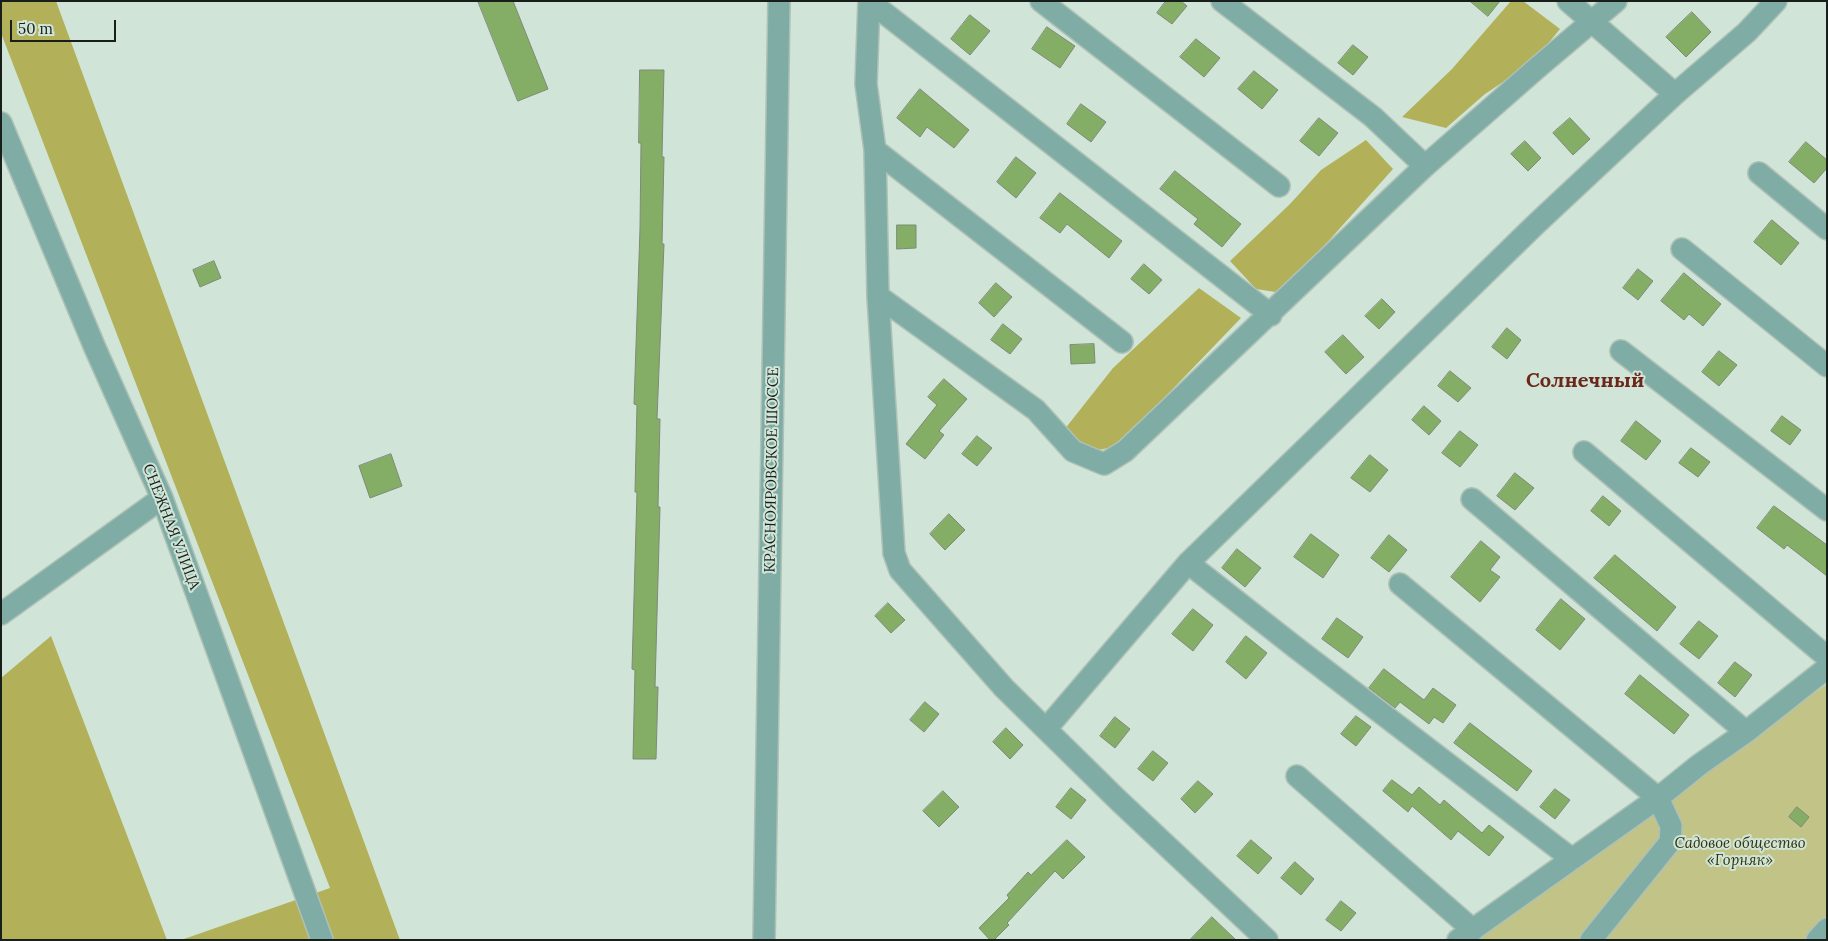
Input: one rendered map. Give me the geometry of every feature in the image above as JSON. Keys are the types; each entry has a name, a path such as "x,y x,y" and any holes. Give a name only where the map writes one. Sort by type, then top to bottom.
{"street":[{"name":"КРАСНОЯРОВСКОЕ ШОССЕ","path":"764,940 779,1"},
{"path":"1267,940 1118,800 1004,688 900,570 894,553 878,296 875,150 866,84 869,1 1271,315"},
{"path":"1041,1 1279,186"},
{"path":"1222,1 1373,117 1425,166"},
{"path":"1568,1 1675,94"},
{"path":"878,296 1036,410 1073,451 1104,464 1125,452 1271,315 1425,166 1537,68 1594,22 1616,1"},
{"path":"1046,729 1188,562 1535,225 1675,94 1747,32 1776,1"},
{"name":"СНЕЖНАЯ УЛИЦА","path":"1,123 95,348 162,498 322,940"},
{"path":"875,150 1122,342"},
{"path":"1759,173 1827,229"},
{"path":"1682,249 1827,366"},
{"path":"1621,351 1827,510"},
{"path":"1584,452 1827,657"},
{"path":"1,614 162,498"},
{"path":"1472,499 1746,732"},
{"path":"1188,562 1303,653 1572,859"},
{"path":"1400,584 1658,798 1670,826 1670,842 1591,940"},
{"path":"1297,776 1465,935 1658,798 1827,668"},
{"path":"1817,940 1827,929"}],"green space":[{"name":"Садовое общество «Горняк»","path":"1827,684 1827,940 1470,940"}],"shaded area":[{"path":"1,1 56,1 400,940 181,940 330,888 1,33"},
{"path":"1511,1 1523,1 1560,29 1533,62 1485,94 1446,128 1402,117 1452,69"},
{"path":"1366,140 1393,169 1290,284 1275,292 1256,289 1230,261 1290,204 1321,170"},
{"path":"1199,288 1241,318 1118,446 1089,452 1064,430 1113,368"},
{"path":"51,636 167,940 1,940 1,678"}],"building":[{"path":"478,1 513,1 548,89 518,101"},
{"path":"1166,1 1181,1 1187,6 1172,24 1157,13"},
{"path":"1470,1 1500,1 1488,16"},
{"path":"1692,12 1711,32 1686,57 1666,37"},
{"path":"970,15 990,31 970,55 951,39"},
{"path":"1047,27 1075,46 1060,68 1032,49"},
{"path":"1196,39 1220,58 1204,77 1180,57"},
{"path":"1353,45 1368,57 1353,75 1338,63"},
{"path":"640,70 664,70 662,244 664,244 657,419 660,419 658,507 660,507 655,687 658,687 656,759 633,759 635,670 632,669 637,492 635,492 637,405 634,404 640,229"},
{"path":"1254,71 1278,90 1262,109 1238,89"},
{"path":"920,89 969,130 954,148 927,127 920,137 897,118"},
{"path":"1081,104 1106,122 1091,142 1067,124"},
{"path":"1319,118 1338,133 1319,156 1300,141"},
{"path":"1570,118 1590,139 1573,155 1553,133"},
{"path":"1525,141 1541,158 1528,171 1511,154"},
{"path":"1806,142 1827,160 1827,168 1814,183 1789,162"},
{"path":"1016,157 1036,173 1016,198 997,182"},
{"path":"1175,171 1241,224 1222,247 1194,224 1198,219 1160,189"},
{"path":"1060,193 1122,241 1109,258 1067,224 1060,233 1040,218"},
{"path":"1772,220 1799,243 1781,265 1754,242"},
{"path":"897,225 916,225 916,248 897,249"},
{"path":"214,261 221,278 200,287 193,270"},
{"path":"1144,264 1162,280 1149,294 1131,279"},
{"path":"1638,269 1653,281 1638,300 1623,288"},
{"path":"1684,273 1721,304 1703,326 1689,314 1684,320 1661,301"},
{"path":"996,283 1012,297 994,317 979,303"},
{"path":"1382,299 1395,312 1379,329 1365,316"},
{"path":"1003,324 1022,339 1010,354 991,340"},
{"path":"1507,328 1521,340 1507,359 1492,347"},
{"path":"1343,335 1364,357 1346,374 1325,352"},
{"path":"1094,344 1095,363 1071,364 1070,345"},
{"path":"1719,351 1737,365 1719,386 1702,372"},
{"path":"1450,371 1471,388 1458,402 1438,386"},
{"path":"944,379 967,399 939,431 944,435 925,459 906,444 937,405 928,397"},
{"path":"1424,406 1441,421 1429,435 1412,420"},
{"path":"1782,416 1801,430 1790,445 1771,431"},
{"path":"1636,421 1661,441 1646,460 1621,441"},
{"path":"1460,431 1478,445 1460,467 1442,453"},
{"path":"977,436 992,448 977,466 962,454"},
{"path":"1691,448 1710,462 1698,477 1679,463"},
{"path":"391,454 402,486 370,498 359,466"},
{"path":"1370,455 1388,470 1370,492 1351,478"},
{"path":"1515,473 1534,488 1515,510 1497,496"},
{"path":"1603,496 1621,511 1609,526 1591,511"},
{"path":"1774,506 1827,545 1827,576 1787,545 1784,549 1757,528"},
{"path":"949,514 965,530 945,550 930,534"},
{"path":"1311,534 1339,555 1323,578 1294,557"},
{"path":"1389,535 1407,550 1389,572 1371,558"},
{"path":"1481,541 1500,557 1490,570 1500,577 1480,602 1451,577"},
{"path":"1237,549 1261,568 1245,587 1222,568"},
{"path":"1615,555 1676,607 1657,631 1594,578"},
{"path":"1561,599 1585,619 1560,650 1536,630"},
{"path":"888,603 905,620 891,633 875,616"},
{"path":"1193,609 1213,625 1193,651 1172,634"},
{"path":"1337,618 1363,637 1348,658 1322,639"},
{"path":"1699,621 1718,636 1699,659 1680,644"},
{"path":"1246,636 1267,653 1246,679 1226,662"},
{"path":"1735,662 1752,675 1735,697 1718,683"},
{"path":"1384,669 1424,700 1433,688 1456,705 1443,723 1434,717 1429,724 1400,702 1395,708 1369,688"},
{"path":"1640,675 1689,715 1674,734 1625,694"},
{"path":"925,702 939,714 924,732 910,720"},
{"path":"1356,716 1371,727 1356,746 1341,734"},
{"path":"1115,717 1130,729 1115,748 1100,736"},
{"path":"1470,723 1532,771 1517,791 1454,743"},
{"path":"1006,728 1023,745 1010,759 993,742"},
{"path":"1153,751 1168,763 1153,781 1138,769"},
{"path":"1392,780 1412,795 1419,787 1440,805 1444,800 1482,833 1489,825 1504,837 1489,856 1458,831 1451,840 1412,806 1408,812 1383,791"},
{"path":"1198,781 1213,794 1195,813 1181,799"},
{"path":"1071,788 1086,800 1071,819 1056,807"},
{"path":"1555,789 1570,800 1555,819 1540,807"},
{"path":"943,791 959,807 939,827 923,811"},
{"path":"1797,807 1809,817 1801,827 1789,817"},
{"path":"1067,840 1085,857 1063,879 1055,871 1007,923 1009,925 994,940 990,940 979,928 1009,898 1007,895 1028,872 1031,875"},
{"path":"1251,840 1272,858 1258,874 1237,856"},
{"path":"1295,862 1314,879 1301,895 1281,878"},
{"path":"1341,901 1356,913 1341,931 1326,920"},
{"path":"1212,917 1236,940 1190,940"}],"district":[{"name":"Солнечный","path":"1585,381"}]}
